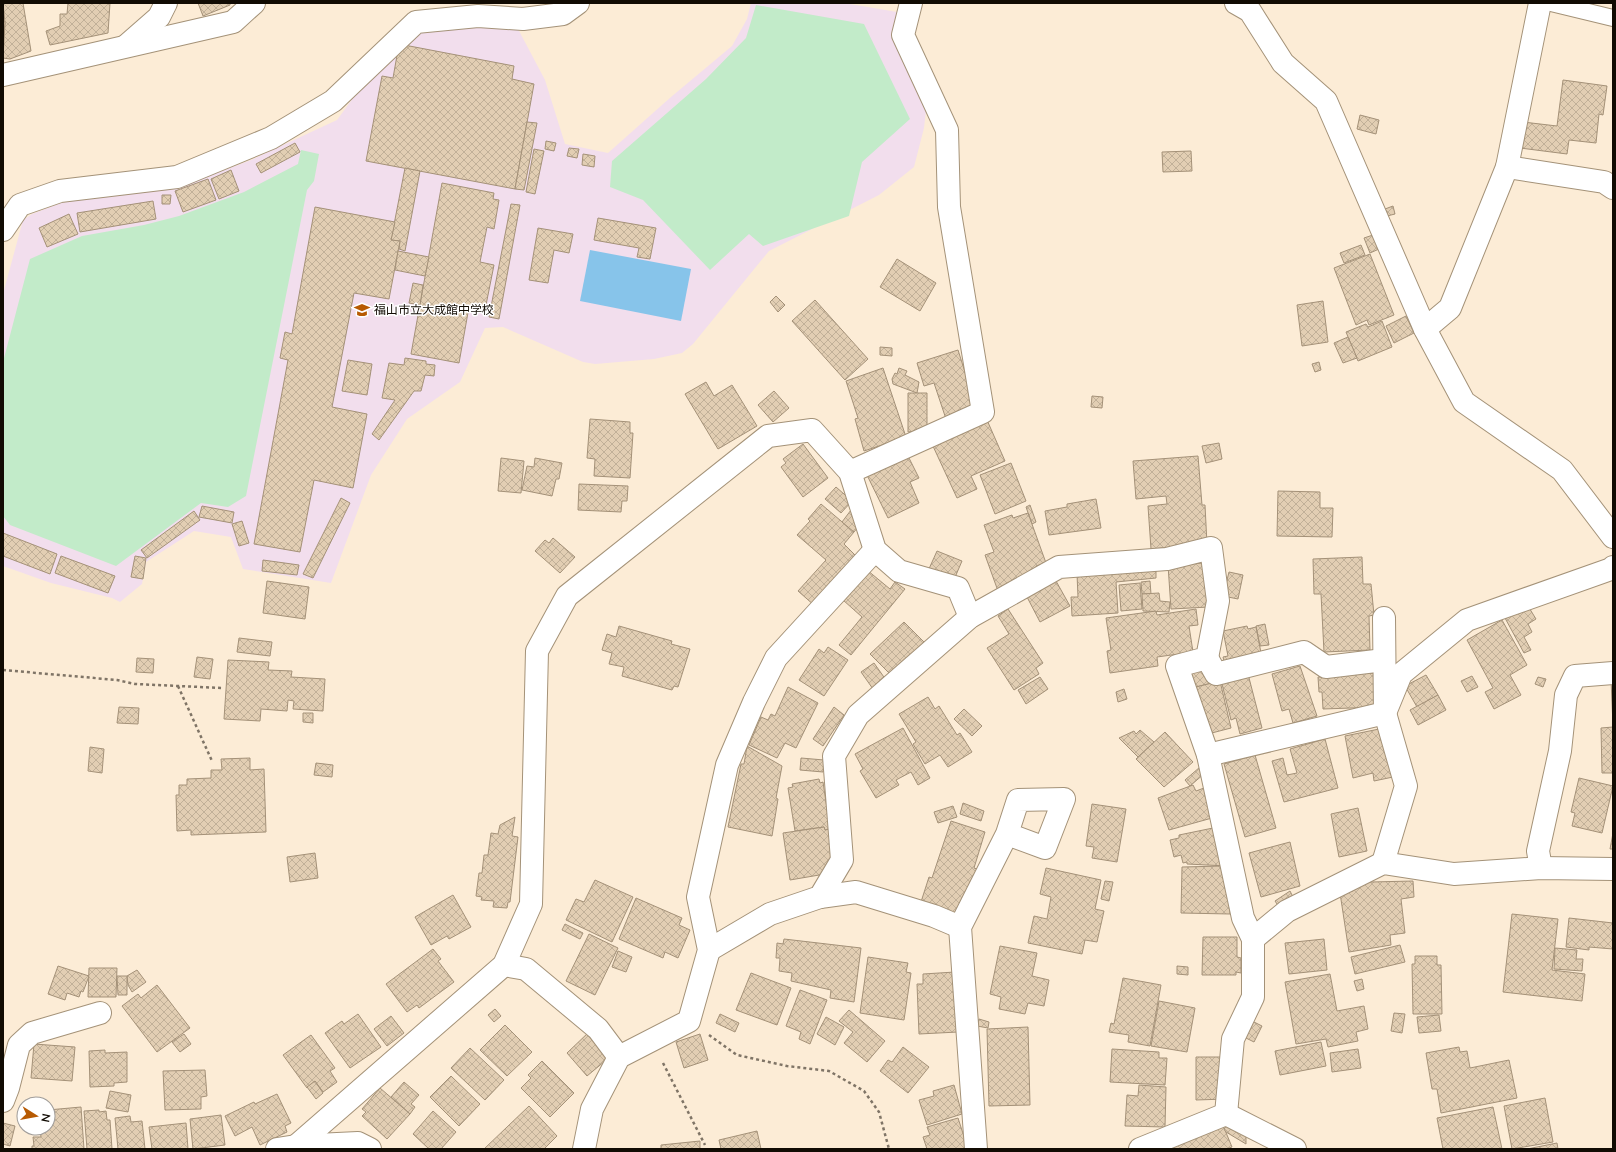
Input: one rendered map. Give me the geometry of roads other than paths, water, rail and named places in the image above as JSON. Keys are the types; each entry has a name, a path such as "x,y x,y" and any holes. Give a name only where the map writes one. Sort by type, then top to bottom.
{"street":[{"path":"124,47 159,17 166,3"},
{"path":"3,75 233,22 254,3"},
{"path":"3,230 20,205 60,191 177,177 271,138 333,101 416,22 478,16 523,19 562,14 578,3"},
{"path":"850,472 983,412 949,207 947,130 903,35 910,3"},
{"path":"1236,3 1250,11 1283,63 1326,101 1425,329 1464,402 1562,470 1613,537"},
{"path":"1425,329 1450,308 1507,167 1540,3"},
{"path":"1507,167 1604,182 1613,188"},
{"path":"287,1148 504,965 531,904 537,651 567,596 768,436 812,430 850,472 875,550 899,571 958,588 970,617"},
{"path":"820,897 842,860 834,756 858,715 970,617 1059,567 1166,559 1211,548 1218,601 1207,658 1216,674 1304,652 1326,667 1384,660"},
{"path":"584,1149 592,1109 619,1056 689,1021 709,950 698,897 727,765 754,702 776,658 875,550"},
{"path":"1385,713 1401,674 1467,620 1613,567"},
{"path":"1383,863 1406,786 1385,713 1384,618"},
{"path":"1207,658 1177,666 1208,755 1243,918 1253,939 1253,997 1233,1039 1226,1114"},
{"path":"1541,868 1538,851 1560,751 1566,695 1576,676 1613,673"},
{"path":"1208,755 1385,713"},
{"path":"976,1149 960,928 1007,834"},
{"path":"1253,939 1287,911 1383,863 1454,874 1541,868 1613,869"},
{"path":"709,950 770,914 820,897 856,892 934,916 960,928"},
{"path":"504,965 526,969 598,1029 619,1056"},
{"path":"3,1101 8,1088 19,1045 32,1033 100,1013"},
{"path":"1140,1149 1226,1114 1295,1149"},
{"path":"287,1148 358,1143 370,1149"}],"lane":[{"path":"1551,3 1613,18"}],"water":[{"path":"590,250 691,269 681,321 580,301"}],"place":[{"name":"福山市立大成館中学校","path":"362,310"}]}
